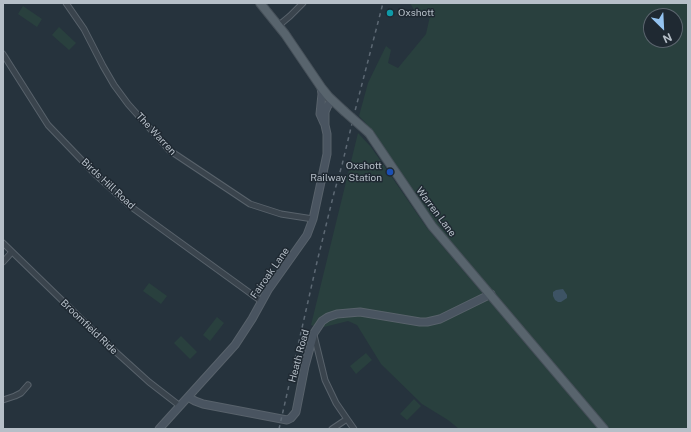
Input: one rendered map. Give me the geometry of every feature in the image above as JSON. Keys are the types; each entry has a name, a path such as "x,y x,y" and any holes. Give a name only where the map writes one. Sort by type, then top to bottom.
{"main road":[{"name":"Warren Lane","path":"260,3 321,87 333,101 369,133 432,226 604,429"},
{"path":"321,87 322,94 320,114 325,125"},
{"name":"Fairoak Lane","path":"159,429 235,345 246,329 268,290 307,235 313,219 327,154 325,112 328,105 333,101"},
{"name":"Heath Road","path":"188,397 203,404 287,420 296,412 305,366 314,333 322,321 328,317 337,314 360,312 420,322 434,321 491,294"}],"street":[{"name":"The Warren","path":"66,3 84,29 114,85 128,104 169,150 250,204 281,214 313,219"},
{"path":"278,26 303,3"},
{"name":"Birds Hill Road","path":"3,54 48,125 96,175 130,206 261,301"},
{"name":"Broomfield Ride","path":"3,243 118,354 180,406"},
{"path":"3,262 12,252"},
{"path":"314,333 325,380 336,403 354,429"},
{"path":"3,400 21,394 28,385"},
{"path":"332,429 347,419"}],"green space":[{"path":"410,3 688,3 688,429 610,429 436,224 359,116 368,83 386,46 391,50 388,63 398,68 426,34 430,16 414,10"},
{"path":"23,6 42,19 37,27 18,14"},
{"path":"59,27 76,43 69,50 52,35"},
{"path":"358,133 371,147 427,228 598,429 459,429 448,420 422,404 381,364 357,325 348,321 320,328 311,325"},
{"path":"149,283 167,296 161,304 143,291"},
{"path":"217,317 224,323 210,341 203,335"},
{"path":"181,336 197,352 190,359 174,343"},
{"path":"366,353 372,360 356,374 350,366"},
{"path":"414,399 421,406 407,420 400,414"}],"water":[{"path":"563,289 567,295 567,298 561,302 558,302 553,296 553,292"}],"railway":[{"path":"279,429 317,262 383,3"}],"place":[{"name":"Oxshott","path":"390,13"},
{"name":"Oxshott Railway Station","path":"390,172"}]}
